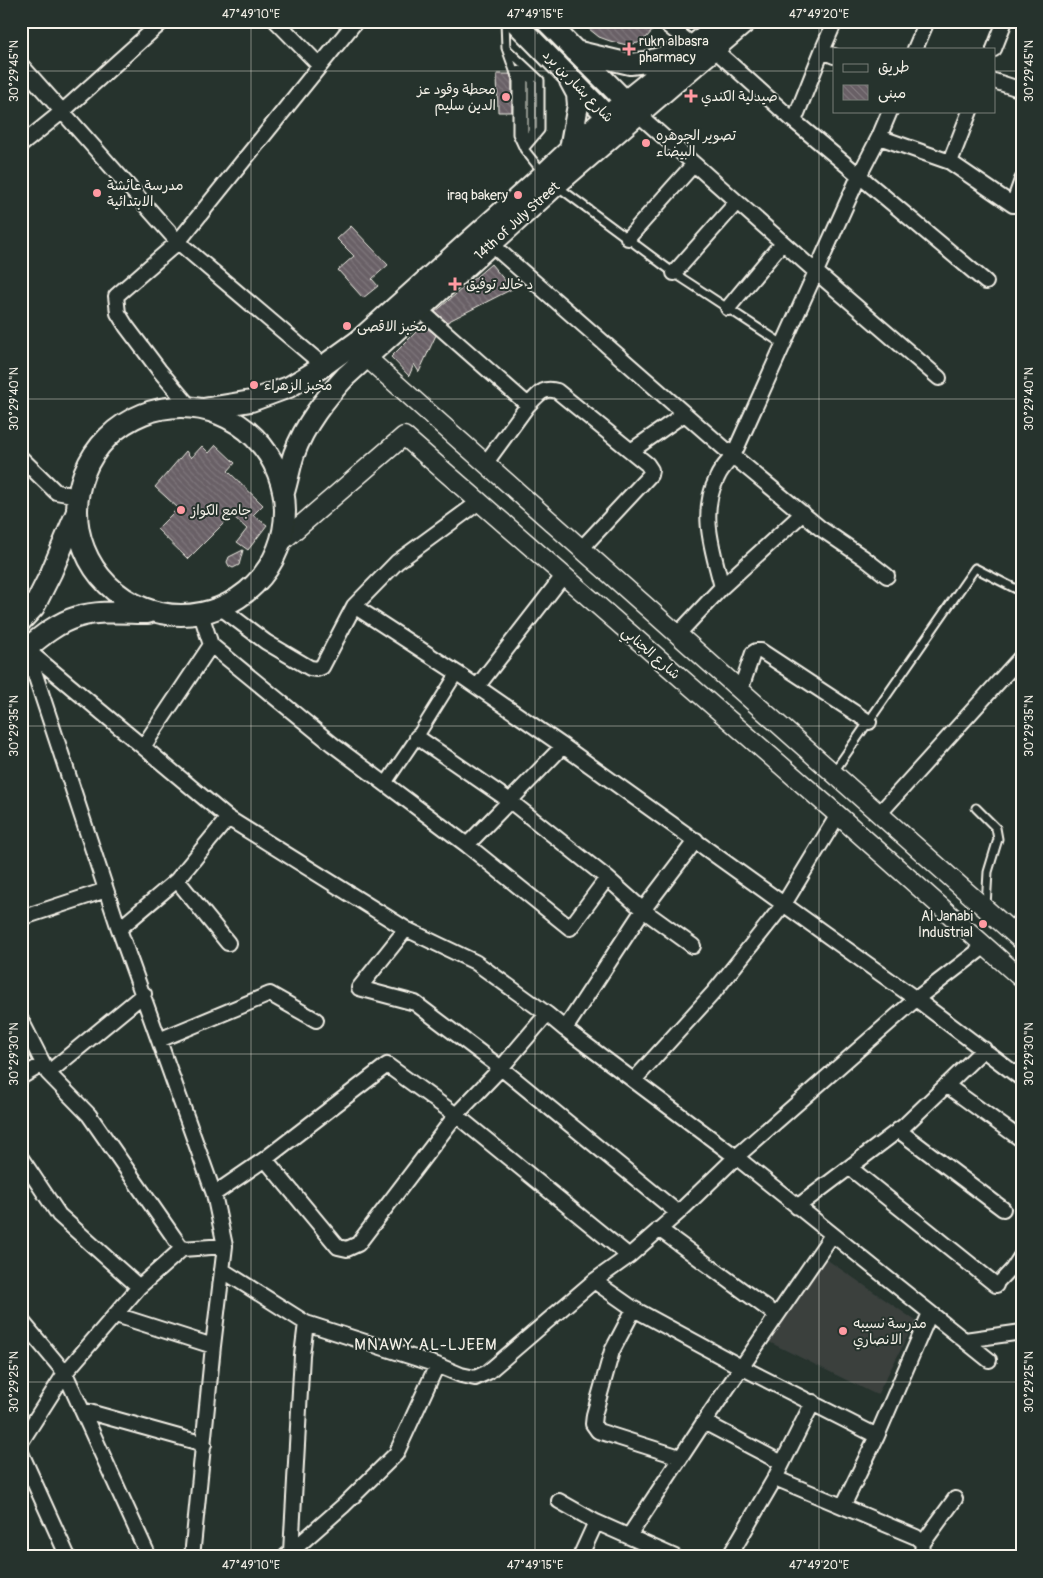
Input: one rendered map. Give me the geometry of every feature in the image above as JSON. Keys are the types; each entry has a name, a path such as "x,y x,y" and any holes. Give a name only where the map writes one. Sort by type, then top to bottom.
{"main road":[{"name":"شارع بشار بن برد","path":"514,21 614,123"},
{"name":"شارع بشار بن برد","path":"546,21 632,108"},
{"name":"14th of July Street","path":"632,108 721,21"},
{"name":"14th of July Street","path":"197,408 251,401 288,387 324,366 358,341 550,180 632,108 714,50 747,21"},
{"path":"575,51 630,64 646,62 694,46"},
{"path":"565,73 577,94 577,115 570,148"},
{"name":"14th of July Street","path":"284,492 294,453 309,422 325,399 366,357 490,244 550,180 570,148 614,123"},
{"path":"21,621 34,607 51,573 77,504 85,471 98,448 116,429 139,416 164,408 197,408 227,417 248,430 264,448 277,468 284,492 285,528 273,561 251,589 221,608 201,614 98,613 76,617 55,627 24,651"},
{"path":"77,504 80,536 88,559 106,584 132,603 161,613"}],"street":[{"path":"276,21 320,66"},
{"path":"197,408 159,370 126,326 118,313 116,296 178,242 356,21"},
{"path":"662,21 694,46"},
{"path":"794,121 828,53 835,21"},
{"path":"915,48 927,21"},
{"path":"994,48 1005,21"},
{"path":"21,145 63,111 155,24"},
{"path":"714,50 794,121 986,282"},
{"path":"21,65 178,242 324,366"},
{"path":"996,82 1022,90"},
{"path":"632,108 782,243 939,378"},
{"path":"722,587 708,524 709,507 717,477 732,456 890,112"},
{"path":"950,162 970,112"},
{"path":"879,137 950,162 1012,205 1022,180"},
{"path":"628,238 694,164"},
{"path":"674,273 737,202"},
{"path":"728,308 782,243"},
{"path":"490,244 732,456 820,528 887,576"},
{"path":"419,309 528,405"},
{"path":"366,357 986,909 1018,930"},
{"path":"485,464 528,405 543,390 550,388 557,391 647,464 651,470 650,475 581,549"},
{"path":"631,451 684,414"},
{"name":"شارع الجنابي","path":"279,544 404,436 838,815 1022,979"},
{"path":"21,458 56,492 77,504"},
{"path":"221,608 266,642 310,668 317,669 322,667 354,606 397,562 479,502"},
{"path":"677,635 722,587 803,513"},
{"path":"478,687 563,576"},
{"path":"354,606 478,687 696,840 916,999 1022,1079"},
{"path":"201,614 211,645 332,744 467,845 570,928 607,878"},
{"path":"143,747 211,645"},
{"path":"24,651 228,818 406,929 475,962 547,1014 736,1157 989,1360"},
{"path":"24,651 119,929 144,994 214,1194 225,1246 192,1557"},
{"path":"740,691 751,658 756,651 760,651 868,722"},
{"path":"879,814 1022,656"},
{"path":"385,784 457,673"},
{"path":"417,737 510,801 607,878 643,910 693,946"},
{"path":"467,845 563,746"},
{"path":"634,1080 714,992 784,904 838,815"},
{"path":"119,929 177,880 228,818"},
{"path":"565,1029 643,910 696,840"},
{"path":"177,880 228,943"},
{"path":"21,918 106,890"},
{"path":"406,929 359,988 415,1003 500,1068 678,1213"},
{"path":"222,1270 306,1323 475,1378 488,1372 594,1282 629,1256 678,1213 736,1157 916,999 984,946"},
{"path":"21,1077 46,1069 144,994"},
{"path":"159,1040 270,994 316,1020"},
{"path":"265,1159 338,1247 347,1249 358,1244 456,1115 547,1014"},
{"path":"21,1020 46,1069 89,1115 182,1249"},
{"path":"797,1207 898,1130 984,1049"},
{"path":"214,1194 265,1159 386,1065 456,1115 629,1256"},
{"path":"946,1086 1022,1140"},
{"path":"898,1130 1003,1209"},
{"path":"21,1158 59,1215 139,1287"},
{"path":"850,1168 996,1286 1022,1252"},
{"path":"659,1229 776,1315"},
{"path":"629,1536 680,1457 832,1235"},
{"path":"21,1442 66,1373 139,1287 182,1249 225,1246"},
{"path":"594,1282 634,1309 741,1367 877,1436"},
{"path":"634,1309 612,1351 593,1424 598,1431 680,1457"},
{"path":"843,1506 877,1436 930,1313"},
{"path":"116,1315 213,1346"},
{"path":"21,1320 66,1373 149,1557"},
{"path":"292,1555 302,1355 306,1323"},
{"path":"964,1340 1022,1332"},
{"path":"292,1555 396,1454 437,1365"},
{"path":"729,1557 775,1478 813,1402"},
{"path":"82,1410 204,1444"},
{"path":"704,1422 782,1463"},
{"path":"21,1453 68,1557"},
{"path":"775,1478 916,1537 921,1550"},
{"path":"921,1550 955,1499"},
{"path":"559,1501 596,1522 667,1555"},
{"path":"580,1557 596,1522"}],"lane":[{"path":"504,21 506,48 518,79 517,134 524,149 550,180 674,273 784,346"},
{"path":"506,48 532,81 532,131 524,149"},
{"path":"833,773 975,568 1022,592"},
{"path":"976,808 996,828 998,839 988,872 986,909"}],"shaded area":[{"name":"مدرسة نسيبه الانصاري","path":"826,1259 916,1321 877,1395 769,1342"}],"building":[{"path":"579,21 643,21 654,29 646,38 638,43 627,45 599,37"},
{"path":"497,74 510,74 512,80 512,112 498,112"},
{"path":"351,226 388,265 372,279 378,286 363,298 338,270 354,256 337,239"},
{"path":"491,264 512,289 447,322 435,312"},
{"path":"423,325 436,335 419,372 414,364 409,376 391,357"},
{"path":"216,445 235,463 228,471 263,505 253,515 267,525 248,550 237,542 247,529 232,515 188,559 157,529 178,508 155,487 186,451 191,458 202,446 209,453"},
{"path":"243,550 239,565 233,568 229,566 227,562 229,557"}],"place":[{"name":"rukn albasra pharmacy","path":"629,49"},
{"name":"صيدلية الكندي","path":"691,96"},
{"name":"محطة وقود عز الدين سليم","path":"506,97"},
{"name":"تصوير الجوهره البيضاء","path":"646,143"},
{"name":"مدرسة عائشة الابتدائية","path":"97,193"},
{"name":"iraq bakery","path":"518,195"},
{"name":"د خالد توفيق","path":"455,284"},
{"name":"مخبز الاقصى","path":"347,326"},
{"name":"مخبز الزهراء","path":"254,385"},
{"name":"جامع الكواز","path":"181,510"},
{"name":"Al Janabi Industrial","path":"983,924"},
{"name":"مدرسة نسيبه الانصاري","path":"843,1331"}],"district":[{"name":"MNAWY AL-LJEEM","path":"426,1345"}]}
